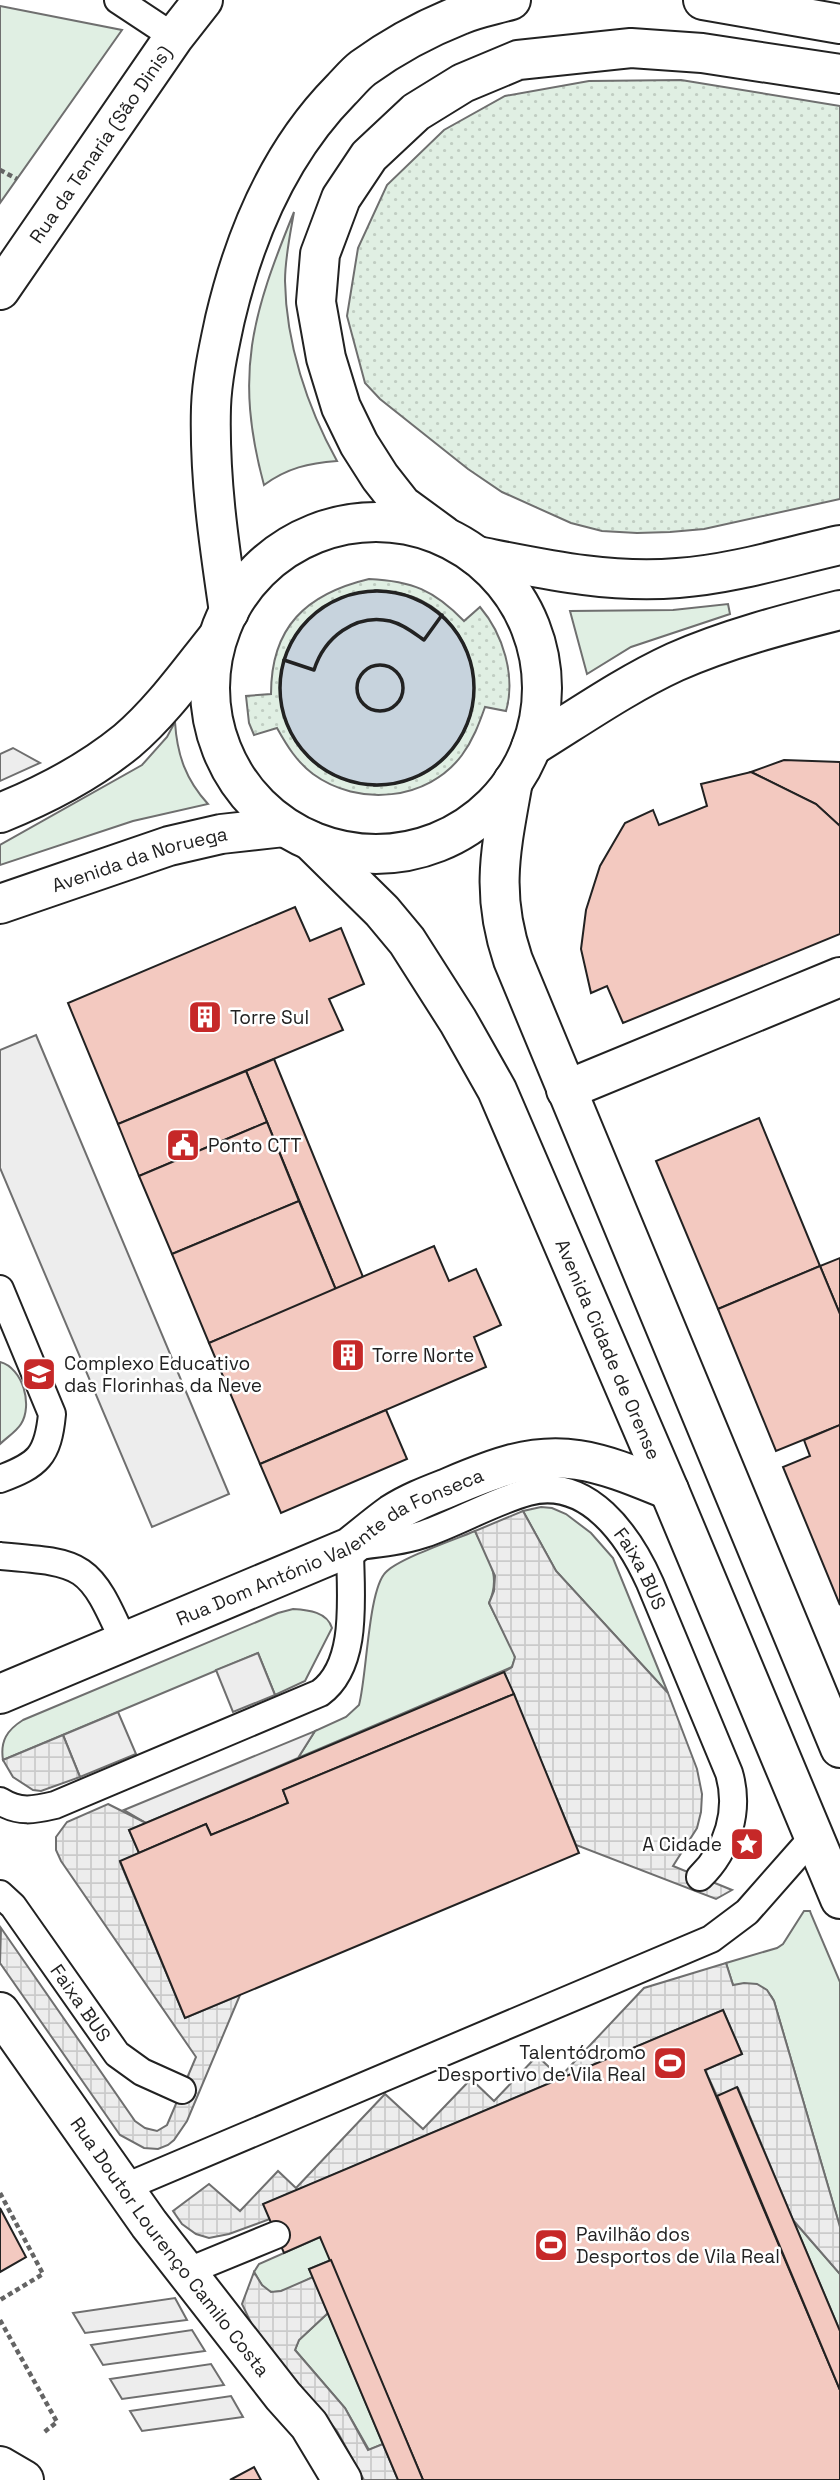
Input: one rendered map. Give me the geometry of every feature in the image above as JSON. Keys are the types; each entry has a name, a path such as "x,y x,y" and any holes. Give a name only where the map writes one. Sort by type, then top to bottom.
{"main road":[{"name":"Rua da Tenaria (São Dinis)","path":"0,290 174,37 203,0"},
{"path":"223,625 211,464 211,404 219,347 236,275 258,215 285,163 318,113 362,69 406,41 461,14 511,0"},
{"path":"703,0 840,24"},
{"path":"297,834 347,852 385,853 422,847 457,833 488,810 513,781 531,747 539,718 542,687 537,647 518,600 500,576 477,556 443,536 402,505 359,444 341,407 326,358 316,302 320,254 341,198 369,156 416,112 463,83 518,60 631,48 702,53 840,74"},
{"path":"0,813 68,781 127,740 156,711 223,625 248,582 274,557 304,538 338,526 373,521 409,524 443,536"},
{"path":"477,556 561,572 650,580 707,575 840,545"},
{"path":"531,747 677,661 758,633 840,610"},
{"name":"Avenida Cidade de Orense","path":"223,625 210,674 211,711 220,746 236,779 259,807 297,834 382,911 407,941 439,988 486,1069 508,1114 669,1490 840,1899"},
{"path":"513,781 498,881 507,942 521,982 840,1748"},
{"name":"Avenida da Noruega","path":"0,904 169,846 221,834 297,834"},
{"path":"566,1090 840,977"},
{"name":"Rua Dom António Valente da Fonseca","path":"0,1694 350,1547 409,1504 486,1471 522,1460 558,1458 593,1463 611,1467 669,1490"},
{"name":"Rua Doutor Lourenço Camilo Costa","path":"0,2012 123,2188 283,2396 309,2425 342,2480"}],"lane":[{"path":"118,0 174,37"},
{"path":"0,1289 52,1414 50,1434 42,1454 27,1469 0,1479"},
{"name":"Faixa BUS","path":"350,1547 407,1540 538,1490 557,1490 582,1497 605,1515 627,1541 643,1568 733,1785 734,1807 728,1833 718,1855 700,1877"},
{"path":"0,1801 25,1811 36,1811 55,1805 326,1690 339,1670 347,1647 350,1547"},
{"path":"0,1556 64,1563 89,1577 102,1594 124,1642"},
{"path":"123,2188 711,1939 747,1912 814,1836"},
{"name":"Faixa BUS","path":"0,1894 13,1906 117,2054 142,2072 182,2090"},
{"path":"186,2272 276,2235"}],"path":[{"path":"0,2193 44,2274 0,2300"},
{"path":"0,2320 57,2421 9,2471"}],"green space":[{"path":"0,6 122,30 0,203"},
{"path":"681,80 840,106 840,499 704,529 637,533 602,531 571,523 502,492 468,469 380,399 365,383 347,316 358,248 387,185 444,130 505,96 589,81"},
{"path":"294,212 285,272 289,328 308,397 337,461 299,467 264,485 250,410 252,346 267,282"},
{"path":"369,579 410,585 443,602 464,621 480,607 501,643 508,670 509,698 506,711 485,707 473,738 462,755 448,770 431,782 412,790 371,795 331,785 302,764 277,728 254,735 249,723 246,696 271,694 277,650 285,632 310,604 347,586","holes":["375,590 422,601 452,625 470,659 473,697 463,734 440,760 414,778 374,786 283,661 293,639"]},
{"path":"728,604 730,614 631,647 587,674 570,611 673,610"},
{"path":"175,722 178,745 188,776 208,804 133,821 0,865 0,845 142,765 167,737"},
{"path":"0,1362 8,1366 20,1379 26,1407 21,1424 0,1444"},
{"path":"541,1507 566,1514 591,1533 613,1558 668,1693 556,1571 523,1511"},
{"path":"475,1531 491,1566 494,1583 489,1603 514,1653 512,1667 298,1758 315,1731 346,1717 359,1705 375,1596 386,1572 415,1555"},
{"path":"293,1609 322,1615 332,1628 305,1681 275,1695 258,1653 3,1760 6,1737 23,1720"},
{"path":"804,1911 810,1911 840,1982 840,2227 774,2001 762,1988 733,1985 726,1963 783,1944"},
{"path":"793,2220 840,2274 840,2331"},
{"path":"320,2237 331,2260 309,2269 313,2277 279,2292 264,2288 254,2272 259,2264"},
{"path":"328,2313 383,2444 369,2450 345,2408 295,2350 299,2340"}],"shaded area":[{"path":"377,591 414,598 446,619 467,651 474,688 467,725 446,757 414,778 377,785 340,778 308,757 287,725 280,688 287,651 308,619 340,598"},
{"path":"13,748 40,763 0,781 0,754"},
{"path":"36,1035 229,1494 152,1527 0,1168 0,1050"},
{"path":"523,1511 556,1571 668,1693 697,1769 702,1794 697,1828 673,1866 732,1890 716,1899 576,1845 504,1672 512,1667 515,1657 489,1603 494,1591 495,1576 475,1531"},
{"path":"258,1653 275,1695 233,1712 216,1670"},
{"path":"118,1712 136,1754 80,1777 63,1735"},
{"path":"315,1731 298,1758 146,1823 124,1810"},
{"path":"63,1735 80,1777 41,1791 33,1790 13,1777 3,1760"},
{"path":"108,1804 146,1823 129,1830 139,1853 120,1862 185,2018 240,1995 187,2121 174,2140 158,2149 144,2148 120,2135 0,1963 1,1928 135,2121 145,2128 157,2131 167,2125 196,2057 56,1850 56,1837 67,1822"},
{"path":"726,1963 733,1985 757,1984 767,1990 774,2001 840,2227 840,2274 793,2220 738,2088 717,2096 705,2070 742,2054 723,2010 264,2204 270,2219 229,2234 209,2238 196,2234 182,2224 173,2211 209,2184 240,2211 278,2171 296,2188 385,2094 423,2129 471,2079 494,2101 537,2056 560,2077 644,1988"},
{"path":"254,2272 262,2285 271,2292 281,2291 313,2277 328,2313 299,2340 295,2350 345,2408 368,2450 383,2444 398,2480 364,2480 337,2431 254,2329 242,2304"},
{"path":"175,2298 187,2320 85,2333 73,2313"},
{"path":"192,2330 205,2351 103,2365 91,2345"},
{"path":"211,2364 224,2385 122,2399 110,2379"},
{"path":"231,2396 243,2417 142,2431 130,2411"}],"building":[{"path":"784,760 840,762 840,826 816,804 751,772"},
{"path":"751,772 816,804 840,826 840,934 623,1023 607,986 591,993 581,949 586,910 600,866 625,823 653,810 659,825 707,806 701,784"},
{"name":"Torre Sul","path":"295,907 310,941 341,928 364,984 329,999 343,1030 118,1124 68,1003"},
{"path":"274,1059 363,1277 336,1290 246,1071"},
{"path":"246,1071 267,1122 139,1176 118,1124"},
{"path":"759,1118 820,1266 718,1309 656,1161"},
{"path":"267,1122 299,1201 172,1254 139,1176"},
{"path":"299,1201 336,1290 209,1343 172,1254"},
{"name":"Torre Norte","path":"434,1246 449,1281 476,1269 501,1325 474,1337 486,1367 260,1464 209,1343"},
{"path":"840,1258 840,1314 820,1266"},
{"path":"820,1266 840,1314 840,1425 776,1451 718,1309"},
{"path":"386,1410 407,1459 281,1513 260,1464"},
{"path":"840,1425 840,1605 783,1467 810,1456 804,1440"},
{"path":"504,1672 514,1694 283,1790 288,1803 211,1835 206,1824 139,1853 129,1830"},
{"path":"514,1694 579,1853 185,2018 120,1861 206,1824 211,1835 288,1803 283,1790"},
{"name":"Pavilhão dos Desportos de Vila Real","path":"723,2010 742,2054 705,2070 840,2390 840,2480 423,2480 320,2237 284,2253 263,2204"},
{"path":"737,2087 840,2331 840,2390 717,2096"},
{"path":"0,2208 26,2257 0,2272"},
{"path":"331,2260 423,2480 398,2480 309,2269"},
{"path":"254,2467 261,2480 230,2480"}],"wall":[{"path":"377,591 414,598 446,619 467,651 474,688 467,725 446,757 414,778 377,785 340,778 308,757 287,725 280,688 287,651 308,619 340,598 377,591"},
{"path":"284,660 314,670 333,638 353,625 377,619 395,622 424,640 442,615"},
{"path":"380,665 396,672 403,688 396,704 380,711 364,704 357,688 364,672 380,665"}],"place":[{"name":"Torre Sul","path":"205,1017"},
{"name":"Ponto CTT","path":"183,1145"},
{"name":"Torre Norte","path":"348,1355"},
{"name":"Complexo Educativo das Florinhas da Neve","path":"39,1374"},
{"name":"A Cidade","path":"747,1844"},
{"name":"Talentódromo Desportivo de Vila Real","path":"670,2063"},
{"name":"Pavilhão dos Desportos de Vila Real","path":"551,2245"}]}
